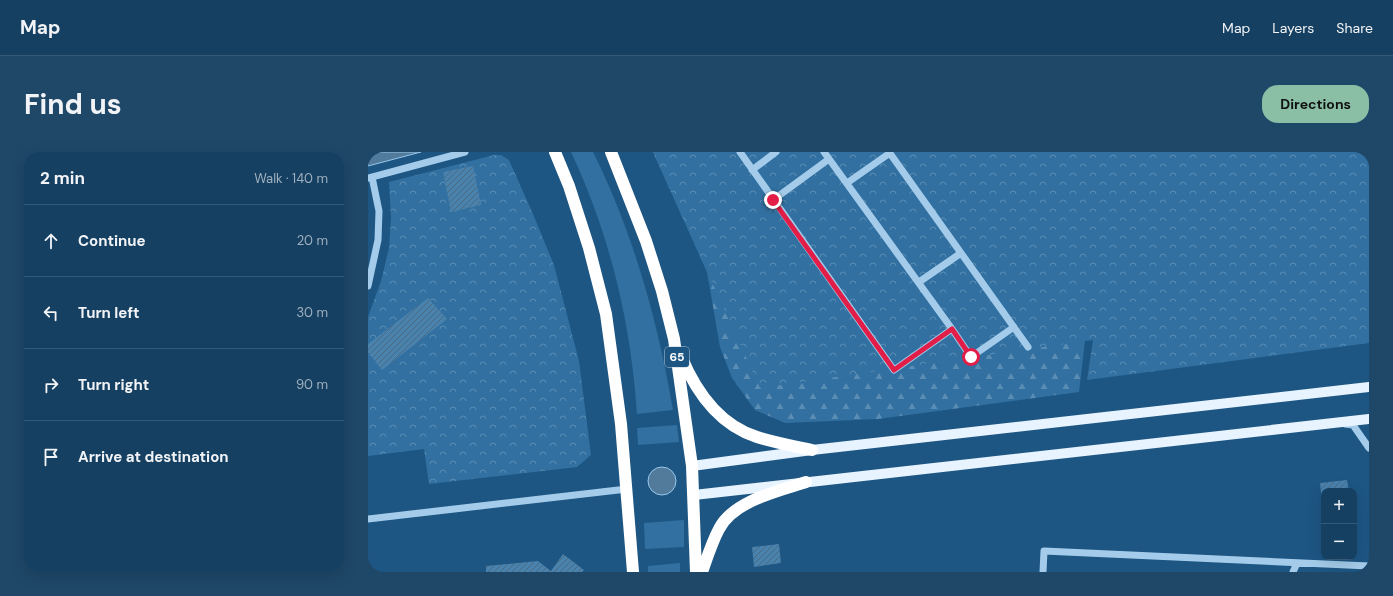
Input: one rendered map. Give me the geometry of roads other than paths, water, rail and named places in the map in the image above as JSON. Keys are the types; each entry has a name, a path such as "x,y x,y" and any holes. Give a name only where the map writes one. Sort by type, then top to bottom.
{"highway":[{"path":"555,152 573,200 606,314 616,378 633,572"},
{"name":"65","path":"612,152 648,248 662,291 674,339 692,466 696,572"},
{"path":"674,339 687,371 702,397 717,413 738,428 757,437 812,450"},
{"path":"702,572 719,528 739,507 765,495 806,482"}],"main road":[{"path":"692,466 812,450 1369,387"},
{"path":"694,495 1369,419"}],"street":[{"path":"368,286 378,240 379,211 370,177 465,152"},
{"path":"740,152 894,370 952,329"},
{"path":"752,170 776,152"},
{"path":"824,152 919,282 971,357 1014,327"},
{"path":"847,183 889,153 1028,347"},
{"path":"773,200 829,159"},
{"path":"919,282 961,253"},
{"path":"1335,423 1352,425 1369,448"},
{"path":"368,519 626,489"},
{"path":"1043,572 1044,551 1369,566"},
{"path":"1294,572 1297,563"},
{"path":"1321,564 1321,572"}]}
